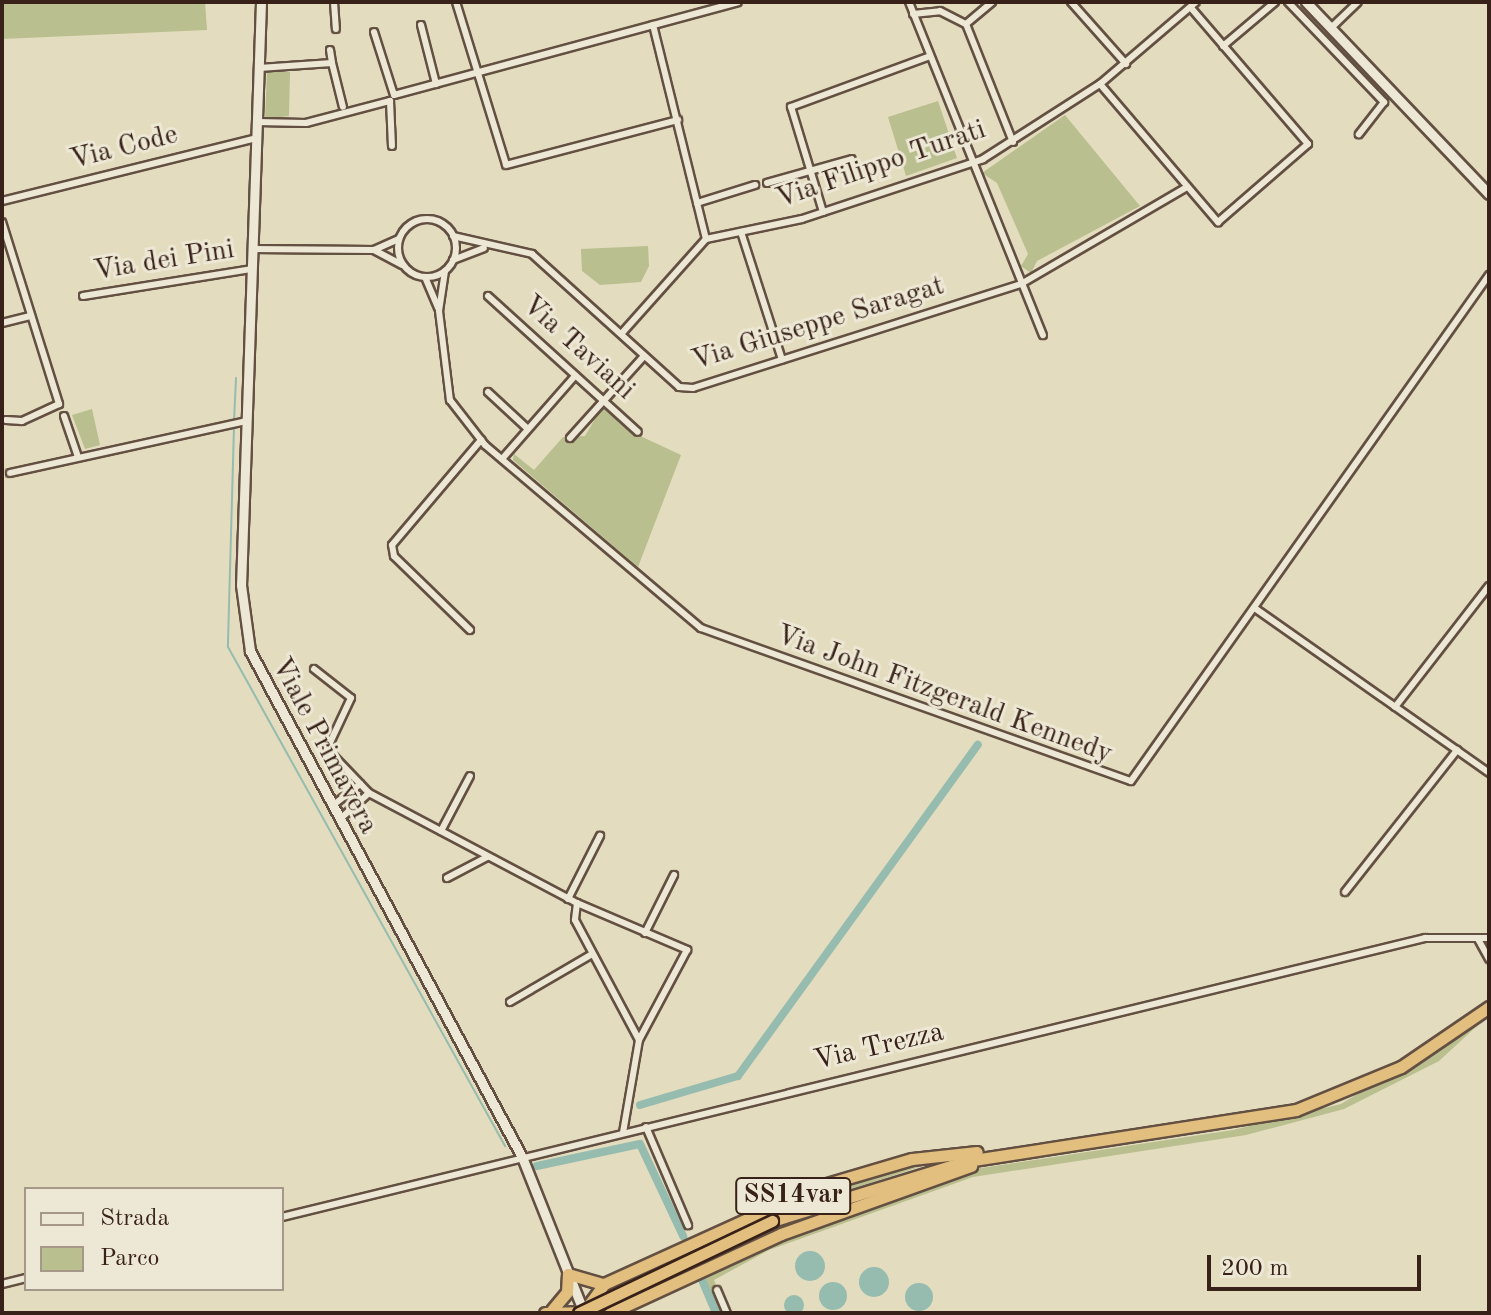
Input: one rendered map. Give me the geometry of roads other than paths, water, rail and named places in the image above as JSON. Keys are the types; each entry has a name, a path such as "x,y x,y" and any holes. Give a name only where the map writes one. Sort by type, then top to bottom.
{"highway":[{"path":"549,1311 584,1313 772,1221 895,1178 1033,1150 1229,1125 1311,1105 1401,1067 1489,1007"},
{"name":"SS14var","path":"584,1313 604,1284 747,1214 865,1171 931,1156 1033,1150"},
{"name":"SS14var","path":"613,1313 781,1234 1033,1150"},
{"path":"549,1311 567,1292 568,1274 604,1284"}],"main road":[{"name":"Viale Primavera","path":"261,2 244,421 243,620 265,688 522,1157 584,1313"},
{"path":"1306,2 1489,194"},
{"path":"1475,176 1489,186"}],"street":[{"path":"334,2 336,29"},
{"path":"456,2 475,73 506,165 678,120"},
{"path":"374,32 390,93 436,84 738,2"},
{"path":"909,2 969,164 1043,335"},
{"path":"966,24 992,2"},
{"path":"1071,2 1126,64"},
{"path":"1223,46 1275,2"},
{"path":"1288,2 1384,102 1359,134"},
{"path":"1331,28 1358,2"},
{"path":"1100,84 1218,222 1308,144 1223,46 1194,5"},
{"name":"Via Filippo Turati","path":"706,239 823,212 969,164 1013,142 1100,84 1194,5"},
{"path":"913,14 940,11 966,24 1013,142"},
{"path":"421,25 436,84"},
{"path":"622,333 706,239 653,25"},
{"path":"330,50 343,107"},
{"path":"823,212 795,102 928,57"},
{"path":"259,68 332,63"},
{"path":"257,122 306,123 390,101 392,146"},
{"name":"Via Code","path":"2,201 256,138"},
{"path":"767,183 852,159"},
{"path":"697,203 755,185"},
{"name":"Via Giuseppe Saragat","path":"453,236 485,248 532,254 679,387 693,388 1021,284 1187,187"},
{"path":"252,249 374,250 399,239 426,219 453,236 453,260"},
{"path":"2,222 58,407 6,420"},
{"path":"741,232 782,360"},
{"path":"399,239 406,268"},
{"name":"Via Giuseppe Saragat","path":"453,260 485,248"},
{"path":"374,250 425,277 445,271"},
{"path":"2,256 12,254"},
{"name":"Via John Fitzgerald Kennedy","path":"453,260 445,271 439,311 446,389 481,440 701,628 1120,781 1138,778 1489,275"},
{"name":"Via dei Pini","path":"83,296 251,269"},
{"name":"Via John Fitzgerald Kennedy","path":"425,277 439,311"},
{"name":"Via Taviani","path":"488,296 638,432"},
{"path":"2,323 31,316"},
{"path":"570,438 644,356"},
{"path":"502,459 575,376"},
{"path":"488,392 528,429"},
{"path":"64,416 78,457"},
{"path":"10,473 244,421"},
{"path":"470,630 394,556 392,545 481,440"},
{"path":"1395,707 1489,586"},
{"path":"1256,609 1489,773"},
{"path":"314,669 351,698 327,749 369,793 568,899 687,950 689,958 639,1040 623,1133"},
{"path":"1345,892 1457,750"},
{"path":"441,831 470,776"},
{"path":"330,807 360,784"},
{"path":"338,822 369,793"},
{"path":"568,899 600,836"},
{"path":"447,878 487,857"},
{"path":"645,933 674,875"},
{"path":"577,903 575,920 639,1040"},
{"name":"Via Trezza","path":"284,1217 1425,938 1489,938"},
{"path":"1478,939 1489,959"},
{"path":"510,1002 592,954"},
{"path":"646,1127 688,1225"},
{"path":"2,1284 24,1278"},
{"path":"717,1290 727,1313"}],"water":[{"path":"810,1251 821,1255 825,1266 821,1277 810,1281 799,1277 795,1266 799,1255"},
{"path":"874,1267 880,1268 888,1276 888,1288 880,1296 874,1297 868,1296 860,1288 859,1282 860,1276 868,1268"},
{"path":"833,1282 843,1286 847,1296 843,1306 833,1310 823,1306 819,1296 823,1286"},
{"path":"919,1283 929,1287 933,1297 929,1307 919,1311 909,1307 905,1297 909,1287"},
{"path":"794,1295 801,1298 804,1305 801,1312 794,1315 787,1312 784,1305 787,1298"}],"waterway":[{"path":"234,421 236,378"},
{"path":"234,427 228,647 505,1146"},
{"path":"640,1105 738,1076 978,745"},
{"path":"537,1166 640,1144 683,1236"},
{"path":"702,1280 716,1313"}]}
